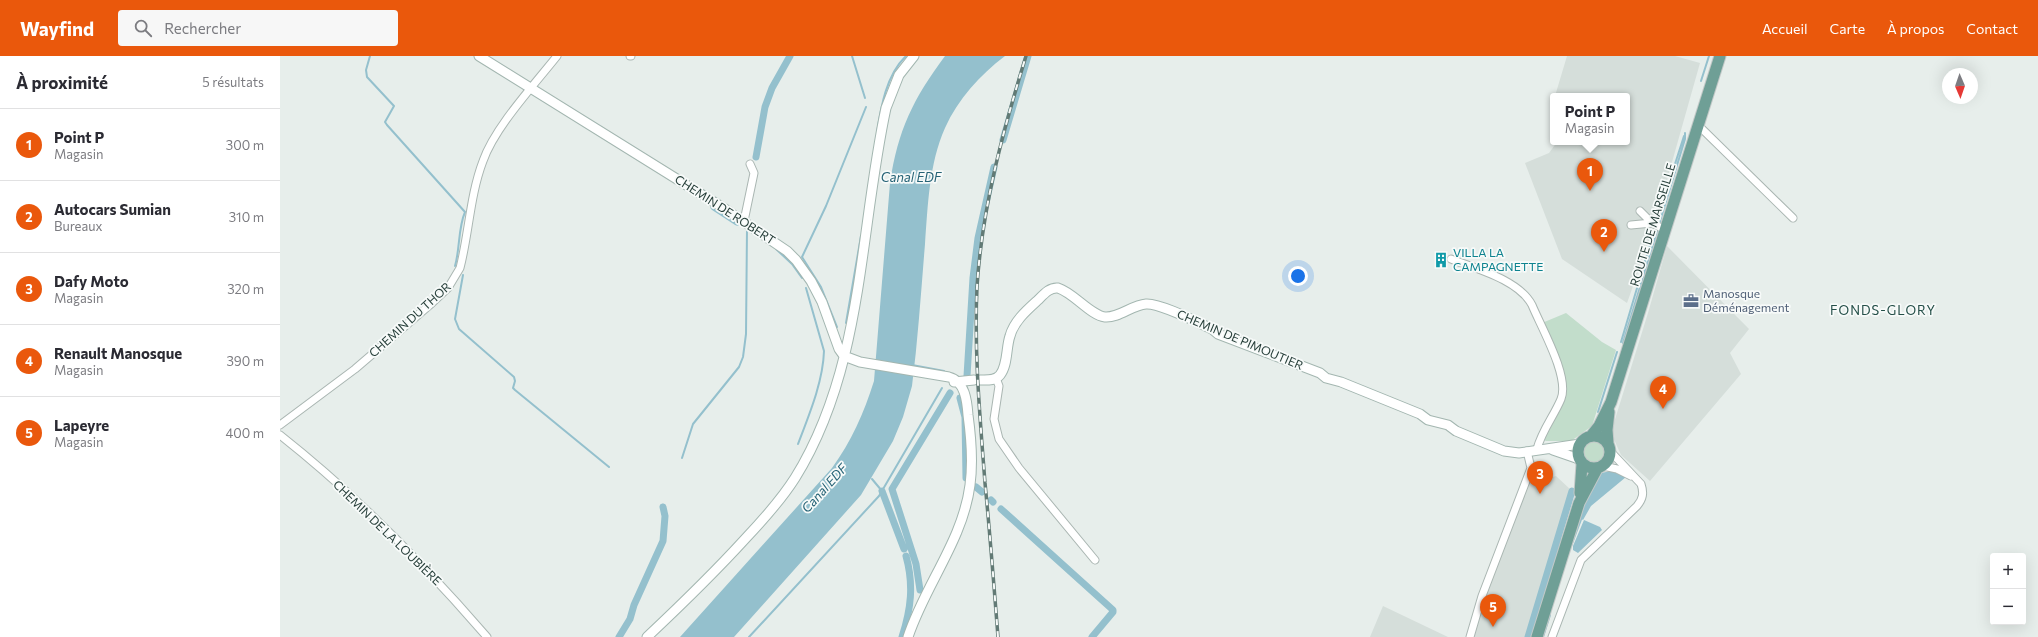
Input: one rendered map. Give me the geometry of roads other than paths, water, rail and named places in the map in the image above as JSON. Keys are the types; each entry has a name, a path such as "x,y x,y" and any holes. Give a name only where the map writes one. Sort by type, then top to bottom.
{"main road":[{"name":"CHEMIN DE ROBERT","path":"479,56 744,221 787,251 804,270 817,291 833,335 844,356"},
{"path":"647,637 715,571 772,508 794,478 818,432 844,356 850,328 885,113 899,75 914,56"},
{"name":"ROUTE DE MARSEILLE","path":"1609,447 1606,430 1611,402 1720,56"},
{"name":"CHEMIN DE PIMOUTIER","path":"996,378 1003,370 1010,336 1014,326 1026,311 1050,289 1058,288 1094,312 1105,316 1116,315 1146,304 1159,306 1212,329 1219,334 1313,370 1331,380 1341,382 1420,414 1428,420 1448,425 1494,447 1514,453 1580,444"},
{"path":"833,335 842,336 850,328"},
{"path":"844,356 860,362 953,378 965,393 970,441 970,484 968,496 956,534 917,611 908,637"},
{"path":"937,375 958,385 977,380 996,378"},
{"name":"ROUTE DE MARSEILLE","path":"1591,436 1599,426 1611,402"},
{"path":"1537,637 1579,503 1600,467 1610,458 1609,447 1601,437 1591,436 1584,439 1578,450 1580,462 1579,503"},
{"name":"CHEMIN DE PIMOUTIER","path":"1548,448 1580,462"},
{"path":"1580,462 1588,468 1600,467"}],"street":[{"name":"CHEMIN DU THOR","path":"280,425 359,365 432,303 452,283 462,264 477,183 483,160 493,140 556,56"},
{"path":"1698,125 1792,218"},
{"path":"744,221 754,176 754,171 750,164"},
{"path":"1640,211 1652,223 1665,230"},
{"path":"1631,225 1652,223"},
{"path":"1451,258 1504,281 1527,296 1558,367 1563,386 1561,398 1541,435 1537,449"},
{"path":"996,378 999,386 994,419 998,439 1019,468 1095,560"},
{"name":"CHEMIN DE LA LOUBIÈRE","path":"280,435 380,522 432,575 487,637"},
{"path":"1552,637 1580,563 1588,552 1639,503 1643,494 1639,482 1609,447"},
{"path":"1470,637 1482,596 1531,468 1527,451"},
{"path":"1600,467 1622,471 1639,482"}],"water":[{"name":"Canal EDF","path":"945,56 1005,56 978,79 963,97 950,117 940,142 932,170 928,200 918,333 912,386 903,417 893,441 861,495 734,637 680,637 832,468 856,427 874,381 890,183 897,147 908,116 924,87"},
{"path":"1611,471 1626,477 1591,506 1583,520 1580,518 1588,492 1601,473"},
{"path":"1584,520 1600,527 1602,530 1578,553 1573,550 1573,546"}],"waterway":[{"path":"370,56 366,70 367,77 394,106 385,122 465,212 461,225 455,266"},
{"path":"756,157 765,107 772,88 790,56"},
{"path":"852,56 865,98"},
{"path":"877,133 880,113 889,82 899,64 906,56"},
{"path":"1003,140 1028,56"},
{"path":"1701,81 1709,56"},
{"path":"837,327 821,287 802,257 826,206 866,107"},
{"path":"1623,343 1685,139 1685,133"},
{"path":"1657,220 1684,136"},
{"path":"967,376 973,278 978,238 994,167"},
{"path":"714,207 737,222"},
{"path":"682,458 693,424 739,367 743,357 746,334 747,229"},
{"path":"1621,342 1654,231"},
{"path":"846,323 861,236"},
{"path":"776,249 792,264 802,278"},
{"path":"463,275 455,319 459,329 514,377 515,381 513,388 515,390 609,467"},
{"path":"798,444 811,410 818,386 824,351 806,288"},
{"path":"1598,412 1617,352"},
{"path":"912,365 944,371"},
{"path":"749,637 879,496 942,388"},
{"path":"920,590 916,564 892,489 950,393"},
{"path":"960,398 965,417 966,478"},
{"path":"872,479 882,491"},
{"path":"976,487 982,492"},
{"path":"882,491 904,549"},
{"path":"1528,637 1572,491"},
{"path":"619,637 630,619 634,605 663,541 665,516 663,507"},
{"path":"1001,509 1113,610 1113,612 1092,637"},
{"path":"1571,546 1582,517"},
{"path":"1531,637 1561,540 1558,538"},
{"path":"902,637 908,617 911,587 906,556"},
{"path":"1543,637 1550,615"}],"railway":[{"path":"998,637 978,385 976,336 977,287 984,228 995,170 1009,112 1026,56"}],"place":[{"name":"Point P","path":"1590,191"},
{"name":"Autocars Sumian","path":"1604,252"},
{"name":"VILLA LA CAMPAGNETTE","path":"1441,260"},
{"name":"Manosque Déménagement","path":"1691,301"},
{"name":"Renault Manosque","path":"1663,409"},
{"name":"Dafy Moto","path":"1540,494"},
{"name":"Lapeyre","path":"1493,627"}],"district":[{"name":"FONDS-GLORY","path":"1883,310"}]}
